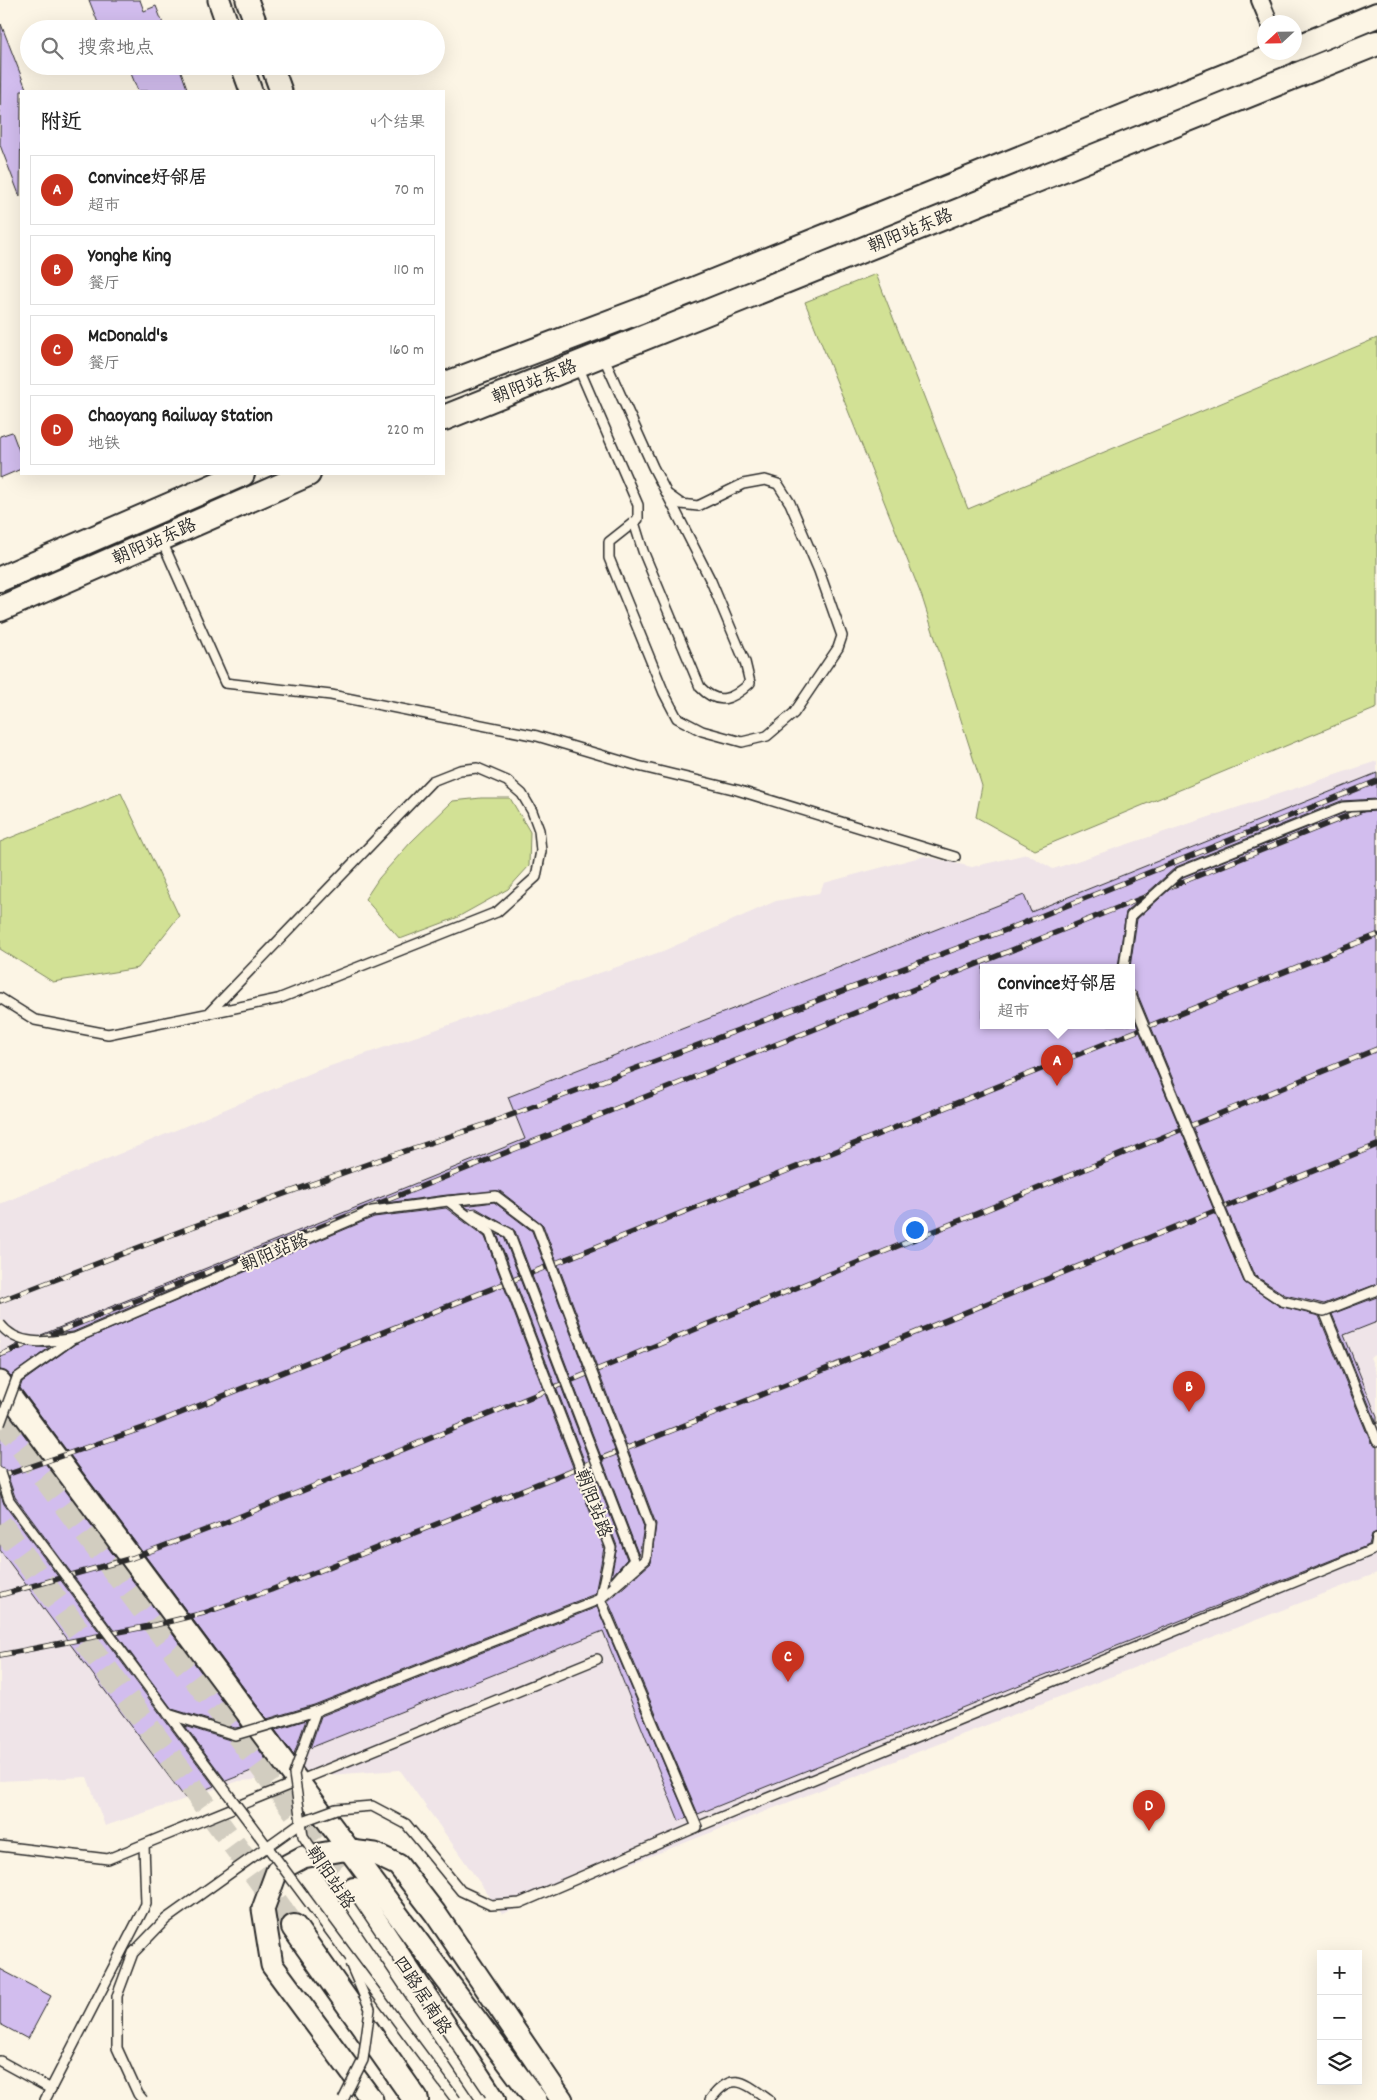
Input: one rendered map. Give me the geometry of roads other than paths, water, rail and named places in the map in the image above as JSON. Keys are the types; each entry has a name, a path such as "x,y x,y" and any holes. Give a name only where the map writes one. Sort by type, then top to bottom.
{"main road":[{"name":"朝阳站东路","path":"1302,45 1377,15"},
{"name":"朝阳站东路","path":"445,418 1377,44"},
{"name":"朝阳站东路","path":"445,385 652,306 1265,60"},
{"name":"朝阳站东路","path":"0,579 240,475"},
{"name":"朝阳站东路","path":"0,609 306,475"},
{"name":"四路居南路","path":"354,1890 492,2100"},
{"path":"294,1927 416,2100"}],"street":[{"path":"219,0 226,20"},
{"path":"247,0 255,20"},
{"path":"1260,0 1266,15"},
{"path":"1287,60 1291,78"},
{"path":"245,75 251,90"},
{"path":"275,75 281,90"},
{"path":"0,1382 536,2100"},
{"path":"372,2100 272,1965 263,1909 278,1870 303,1856 344,1850 375,1854 398,1865 435,1913 562,2100"}],"lane":[{"path":"603,354 653,467 711,582 745,662 750,683 740,693 724,699 711,698 700,687 643,551 634,522"},
{"path":"577,364 638,504 638,519 609,542 609,558 657,676 677,718 702,730 742,742 767,736 794,713 838,648 842,636 819,571 790,503 778,484 765,480 743,484 698,506 681,504 667,494"},
{"path":"161,538 225,683 331,695 537,736 638,766 747,793 955,858"},
{"path":"0,998 35,1020 108,1034 208,1014 278,999 497,912 536,877 542,851 539,830 532,811 522,794 507,781 477,768 460,770 432,782 208,1014"},
{"path":"1124,964 1131,916 1180,872 1343,807 1377,805"},
{"path":"1135,1005 1249,1280 1282,1301 1324,1311 1377,1290"},
{"path":"168,1714 235,1735 316,1712 600,1599 627,1578 646,1559 650,1526 537,1227 496,1196 448,1201"},
{"path":"448,1201 509,1233 631,1550 634,1560 600,1599"},
{"name":"朝阳站路","path":"0,1324 7,1333 39,1343 75,1338 372,1210 448,1201 490,1233 611,1548 600,1599"},
{"path":"1324,1311 1377,1441"},
{"path":"0,1424 17,1378 75,1338"},
{"name":"朝阳站路","path":"0,1473 9,1500 456,2100"},
{"path":"143,2100 138,2094 117,2048 117,1996 133,1954 166,1919 303,1821 336,1809 372,1806 406,1824 461,1891 491,1904 520,1903 698,1827 1374,1549 1377,1538"},
{"path":"600,1599 698,1827"},
{"path":"0,1846 108,1859 597,1659"},
{"name":"朝阳站路","path":"316,1712 294,1774 303,1836 481,2100"},
{"path":"46,2100 146,1904 144,1845"},
{"path":"343,1946 370,2009 363,2060 343,2100"},
{"path":"0,2061 51,2089"},
{"path":"710,2100 724,2085 735,2081 746,2083 769,2100"}],"tunnel":[{"path":"0,1418 354,1890"},
{"path":"0,1524 294,1927"}],"railway":[{"path":"0,1301 189,1228 393,1155 487,1124 1006,930 1377,781"},
{"path":"0,1355 1377,804"},
{"path":"0,1477 143,1428 1377,935"},
{"path":"0,1595 132,1558 224,1523 1377,1049"},
{"path":"0,1655 155,1625 204,1613 271,1590 816,1373 1377,1145"}],"place":[{"name":"Convince好邻居","path":"1057,1086"},
{"name":"Yonghe King","path":"1189,1412"},
{"name":"McDonald's","path":"788,1682"},
{"name":"Chaoyang Railway Station","path":"1149,1831"}]}
